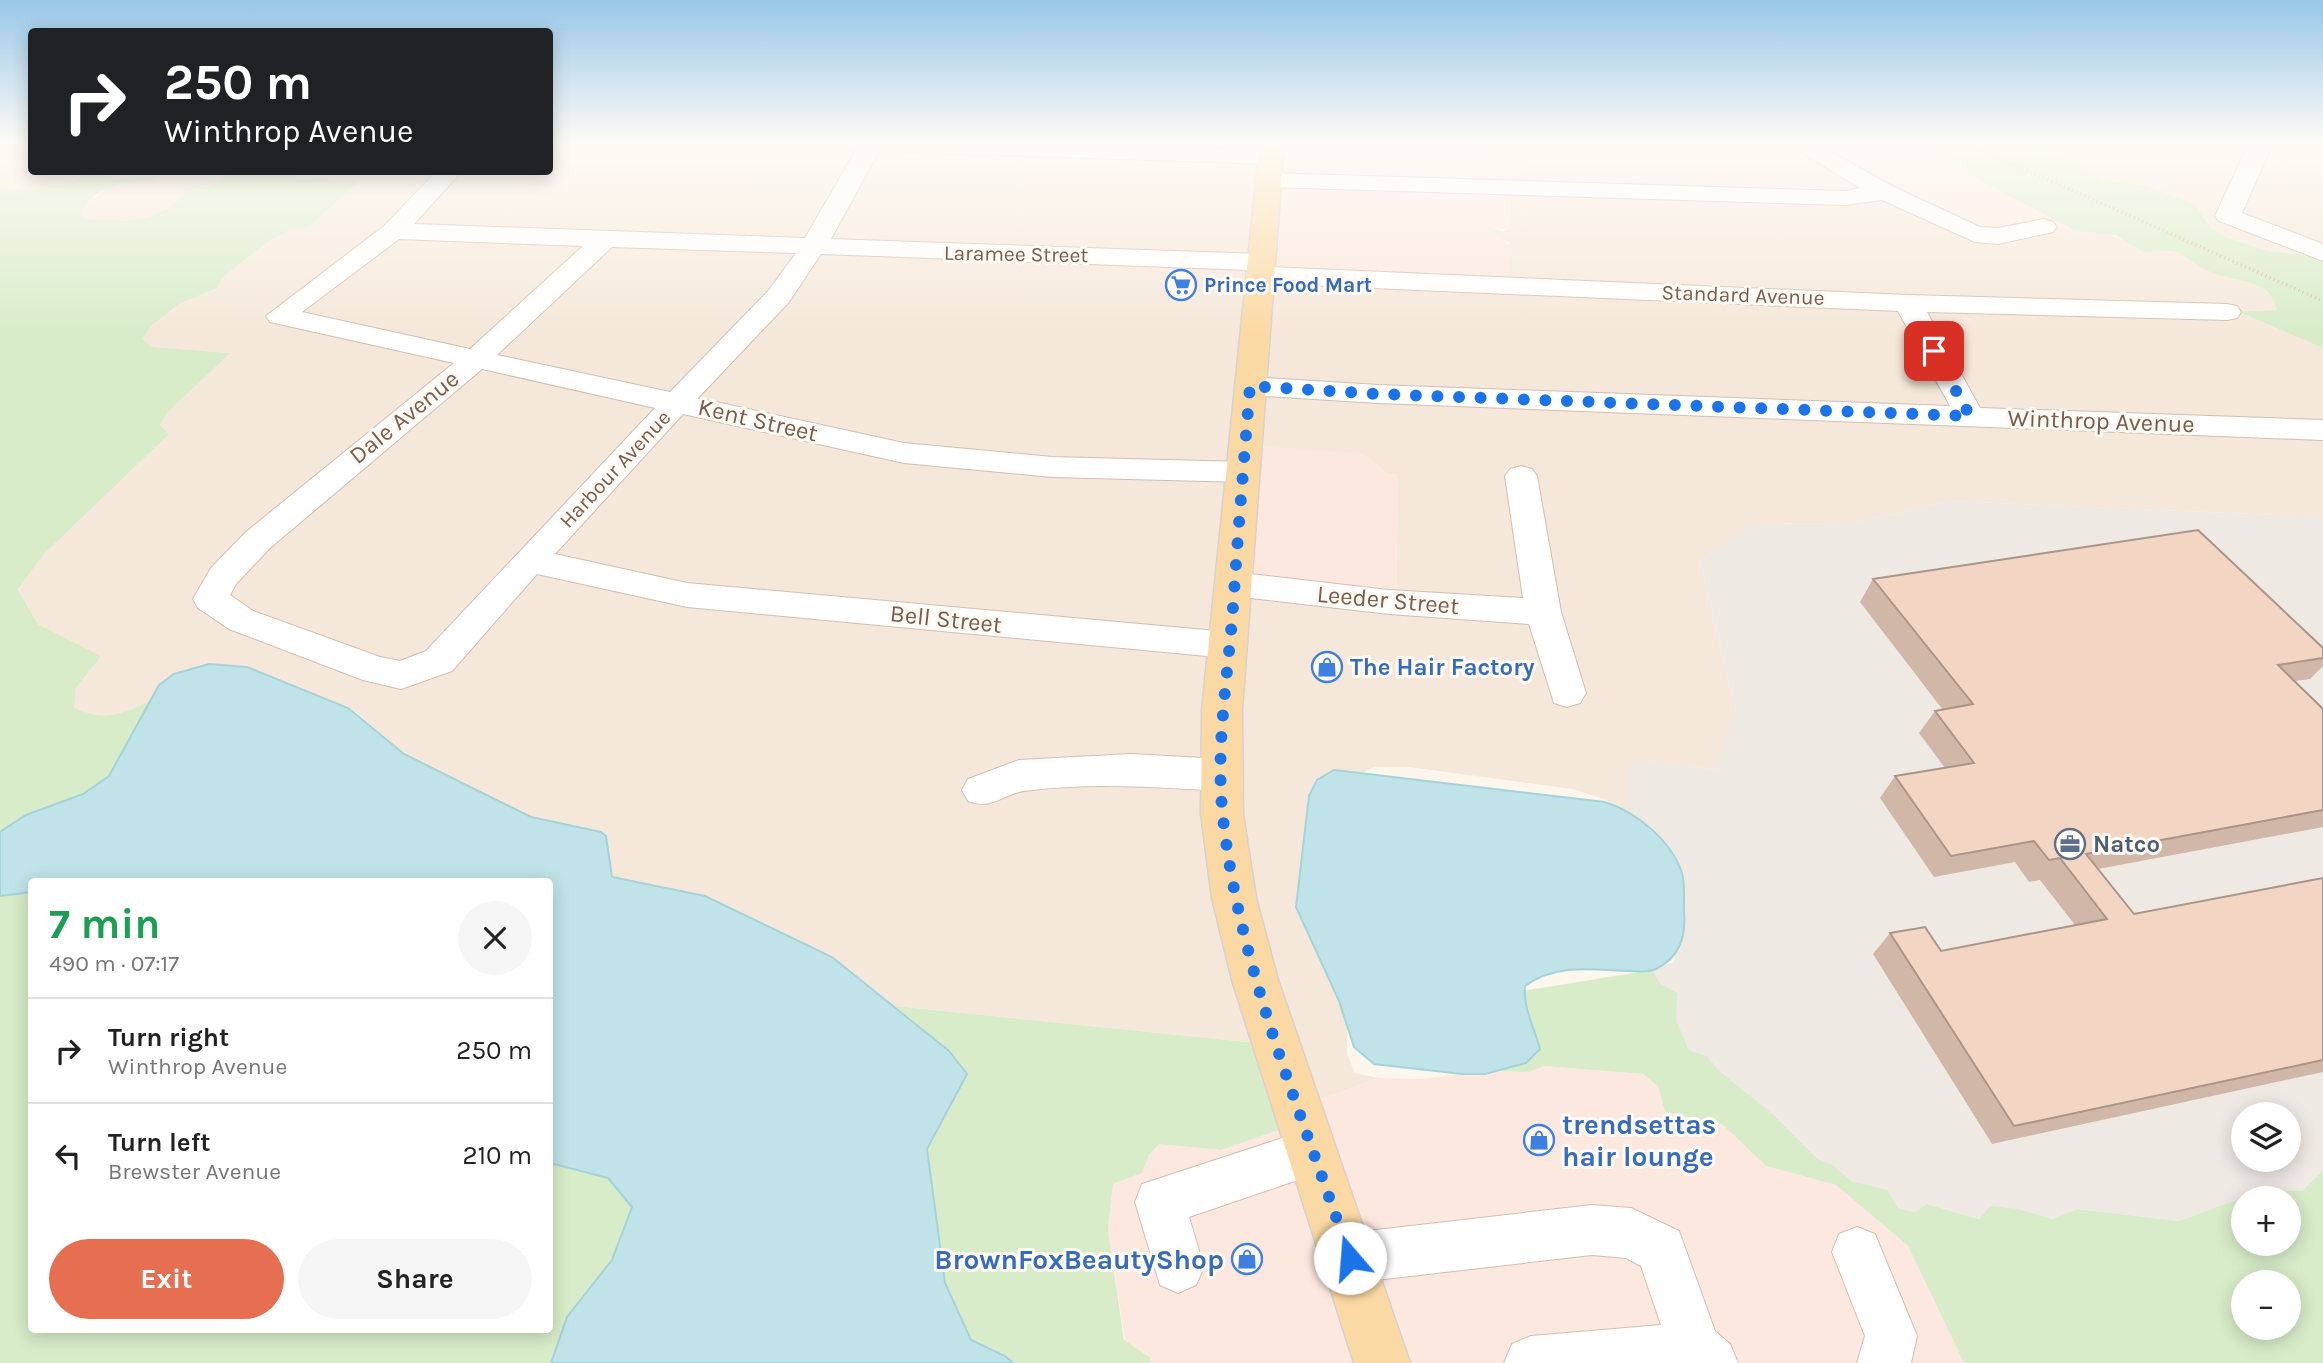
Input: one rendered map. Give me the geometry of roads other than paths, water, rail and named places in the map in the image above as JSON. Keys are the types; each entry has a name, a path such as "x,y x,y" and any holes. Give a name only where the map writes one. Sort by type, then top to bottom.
{"main road":[{"path":"1266,207 1222,710 1222,814 1234,898 1255,980 1350,1258 1382,1363"}],"street":[{"path":"393,231 416,207"},
{"name":"Harbour Avenue","path":"209,599 241,620 376,670 401,676 439,661 533,561 592,492 779,296 813,247 836,207"},
{"path":"1918,207 1985,236 2044,227"},
{"path":"2233,207 2228,216 2323,253"},
{"name":"Laramee Street","path":"393,231 1260,268"},
{"name":"Kent Street","path":"393,231 279,316 475,360 678,401 904,453 1052,467 1243,472"},
{"name":"Dale Avenue","path":"209,599 223,576 258,540 475,360 604,240"},
{"name":"Standard Avenue","path":"1260,268 1908,303 2227,312"},
{"path":"1908,303 1970,416"},
{"name":"Winthrop Avenue","path":"1250,386 1378,394 2323,430"},
{"path":"1521,476 1543,612 1567,693"},
{"name":"Harbour Avenue","path":"533,561 663,591"},
{"name":"Leeder Street","path":"1234,584 1390,602 1543,612"},
{"name":"Bell Street","path":"663,591 1228,645"},
{"path":"982,790 1019,776 1131,770 1223,775"},
{"path":"1178,1267 1160,1202 1314,1152"},
{"path":"1350,1258 1592,1230 1631,1233 1661,1249 1678,1357 1531,1363"},
{"path":"1857,1252 1891,1336 1884,1363"}],"water":[{"path":"209,664 247,667 348,708 404,754 531,817 601,832 606,836 612,877 705,896 832,957 949,1051 967,1074 927,1149 945,1283 971,1340 1005,1356 1013,1363 551,1363 567,1317 612,1260 632,1207 608,1178 553,1164 553,878 28,878 28,892 0,896 0,832 26,815 83,794 109,776 159,685 174,674"},
{"path":"1334,770 1605,802 1629,813 1651,829 1670,849 1682,873 1684,929 1680,945 1671,959 1653,970 1562,971 1549,974 1525,986 1527,1010 1540,1049 1526,1063 1485,1074 1374,1064 1354,1047 1339,1001 1296,907 1309,796 1317,780"}],"place":[{"name":"Prince Food Mart","path":"1181,285"},
{"name":"The Hair Factory","path":"1327,667"},
{"name":"Natco","path":"2070,844"},
{"name":"trendsettas hair lounge","path":"1539,1140"},
{"name":"BrownFoxBeautyShop","path":"1247,1259"}]}
